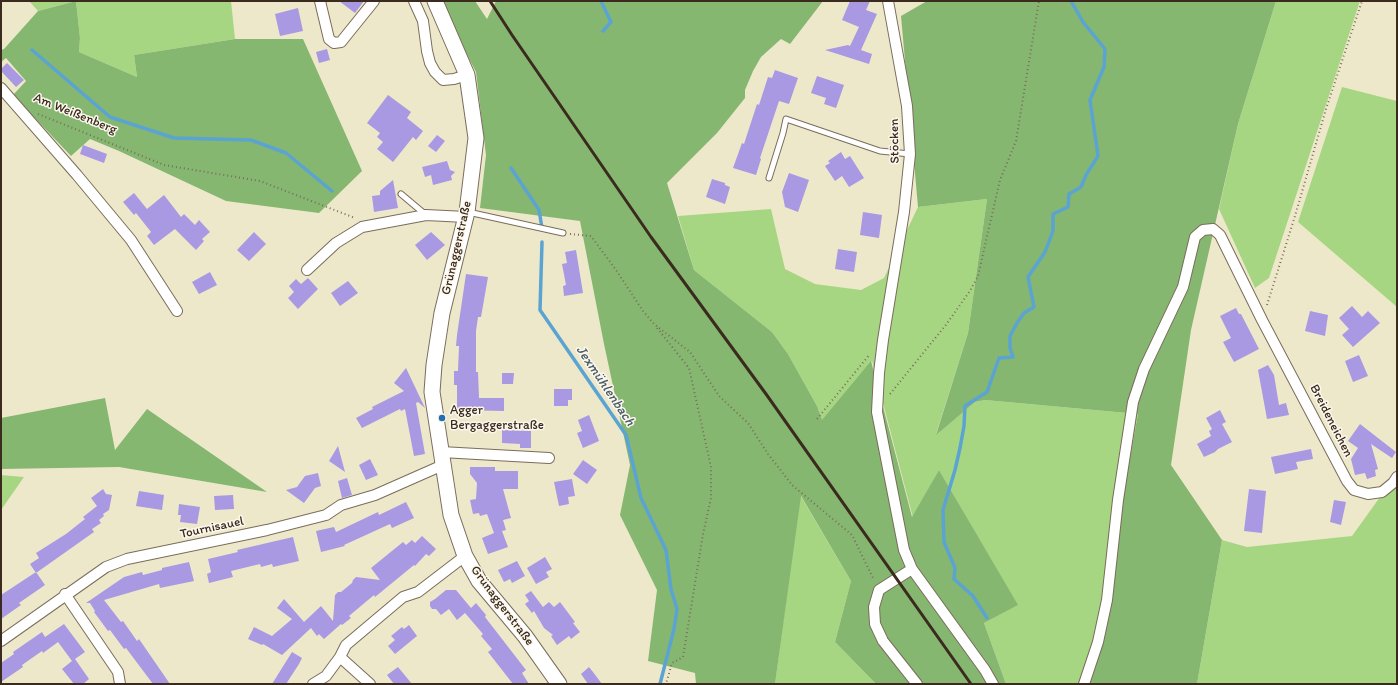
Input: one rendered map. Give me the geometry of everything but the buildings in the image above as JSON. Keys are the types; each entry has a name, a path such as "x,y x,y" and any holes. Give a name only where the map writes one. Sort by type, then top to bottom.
{"street":[{"path":"320,1 329,39 334,42 341,42 374,1"},
{"path":"414,1 423,21 427,52 430,63 435,72 443,80 454,79 467,75"},
{"name":"Grünaggerstraße","path":"435,1 467,75 476,138 467,214 442,313 434,365 432,392 451,515 465,556 479,581 525,636 559,684"},
{"name":"Stöcken","path":"888,1 907,106 910,154 904,212 883,340 879,373 877,412 904,550 912,569 985,670 993,684"},
{"name":"Am Weißenberg","path":"1,88 77,174 131,240 177,311"},
{"path":"307,270 336,243 362,227 426,215 467,214"},
{"path":"1084,684 1098,642 1107,600 1118,500 1133,402 1144,369 1183,287 1196,237 1203,230 1213,228 1220,235 1262,320"},
{"name":"Breideneichen","path":"1262,320 1344,475 1354,490 1368,494 1382,492 1392,484 1397,477"},
{"path":"442,459 549,458"},
{"name":"Tournisauel","path":"1,641 32,620 65,594 106,567 127,559 267,530 326,515 340,505 375,495 442,459"},
{"path":"314,684 326,676 340,657 346,645 403,597 418,592 465,556"},
{"path":"912,569 879,590 874,607 875,624 883,641 917,684"},
{"path":"65,594 118,672 120,684"},
{"path":"340,657 370,684"}],"lane":[{"path":"769,178 786,119 880,151 910,154"},
{"path":"401,194 426,215"},
{"path":"467,214 563,233"}],"path":[{"path":"890,394 945,326 970,291 978,276 1000,180 1016,142 1040,1"},
{"path":"1262,320 1295,216 1326,109 1362,1"},
{"name":"Am Weißenberg","path":"38,114 164,165 260,181 374,225"},
{"path":"563,233 591,236 616,270 642,311 689,368 711,467 711,498 703,534 683,657 672,663 666,684"},
{"path":"654,324 690,352 718,396 748,423 768,454 792,485 852,536 879,590"},
{"path":"817,419 860,364 883,340"}],"green space":[{"path":"29,1 76,1 38,11"},
{"path":"76,1 231,1 235,39 134,55 137,77 79,52 80,38"},
{"path":"76,1 80,38 79,52 137,77 134,55 235,39 303,39 362,171 319,213 226,201 90,139 71,156 13,95 26,81 6,58 1,62 1,50 4,49 38,11"},
{"path":"439,1 475,1 487,19 496,1 823,1 790,44 781,39 761,57 745,90 745,98 717,133 667,183 694,270 772,332 788,354 817,406 822,420 871,361 912,517 939,470 1018,605 984,623 1006,684 876,684 835,642 851,581 801,496 775,684 696,684 695,673 648,661 657,590 620,515 630,465 580,221 480,208 486,155 476,72"},
{"path":"927,1 1276,1 1238,124 1191,330 1171,465 1222,540 1197,684 1088,684 1138,414 985,400 975,402 936,435 968,333 987,199 918,207 901,16"},
{"path":"1276,1 1360,1 1269,278 1255,288 1219,209 1238,124"},
{"path":"1342,87 1397,101 1397,307 1298,222"},
{"path":"987,199 968,333 936,434 975,402 985,400 1138,414 1088,684 1006,684 984,623 1017,605 939,470 913,518 872,361 822,421 817,406 788,354 772,332 694,270 678,216 771,209 785,269 815,284 861,290 884,278 918,207"},
{"path":"105,398 115,450 147,409 267,492 119,467 1,469 1,418"},
{"path":"1,475 24,477 1,510"},
{"path":"1397,484 1397,684 1197,684 1222,540 1247,547 1352,536 1380,497 1391,492"},
{"path":"800,495 851,581 835,642 876,684 775,684"}],"waterway":[{"name":"Jexmühlenbach","path":"601,1 611,22 603,31"},
{"path":"987,618 973,596 954,579 955,568 944,542 943,510 960,448 964,426 965,406 987,392 999,358 1013,357 1010,348 1010,336 1024,313 1034,307 1028,277 1045,252 1053,231 1053,214 1068,207 1069,194 1081,187 1086,175 1098,156 1090,100 1104,67 1105,49 1083,22 1071,1"},
{"path":"32,50 110,117 174,138 251,140 286,153 332,191"},
{"path":"511,168 539,210 542,228"},
{"name":"Jexmühlenbach","path":"542,242 540,310 626,435 641,498 666,550 671,589 677,609 674,629 660,684"}],"railway":[{"path":"490,1 651,237 766,394 971,684"}],"place":[{"name":"Agger Bergaggerstraße","path":"442,418"}]}
